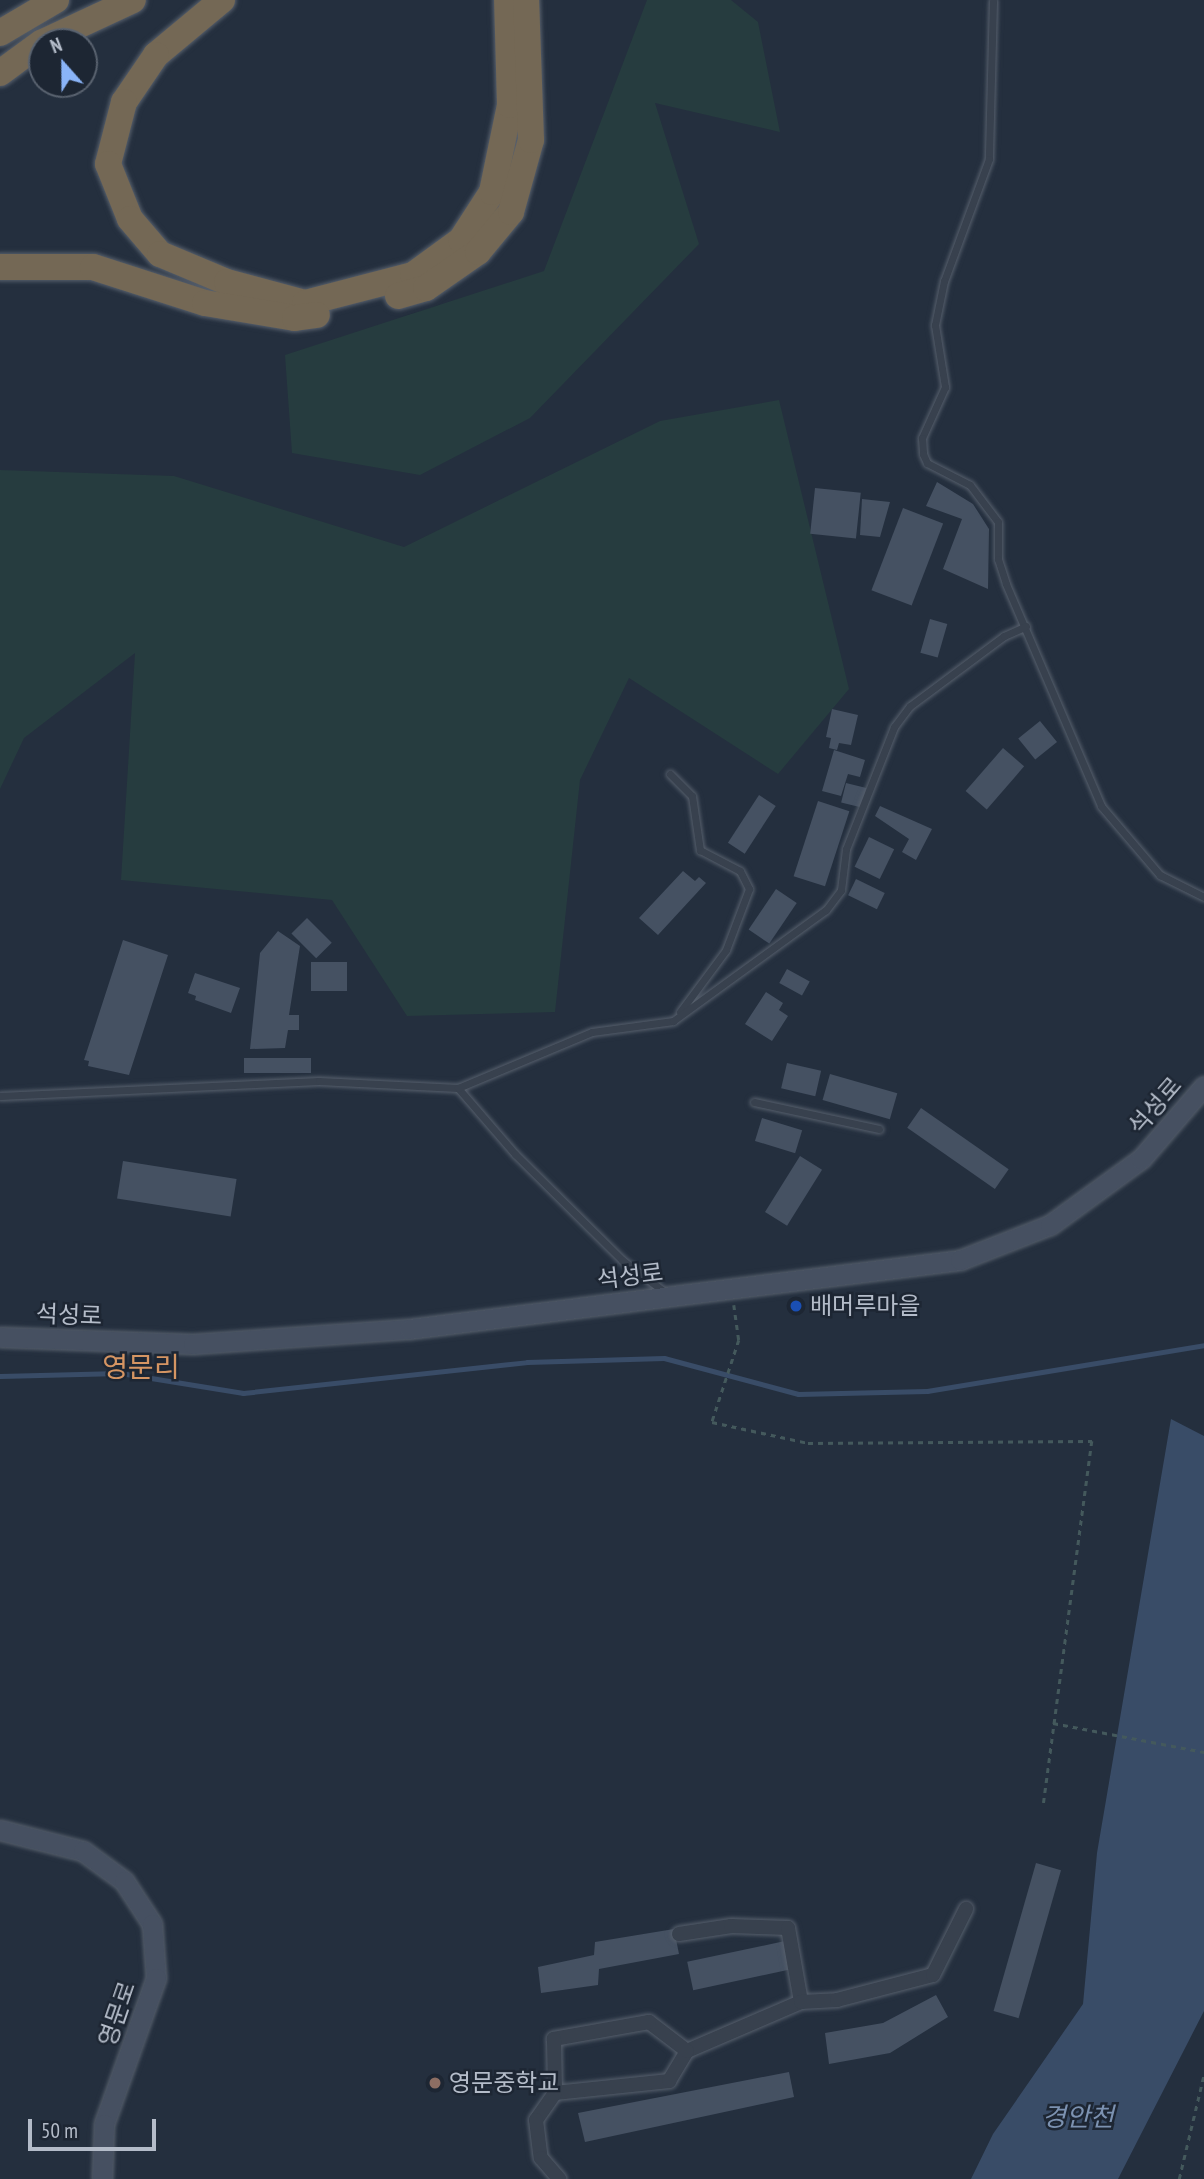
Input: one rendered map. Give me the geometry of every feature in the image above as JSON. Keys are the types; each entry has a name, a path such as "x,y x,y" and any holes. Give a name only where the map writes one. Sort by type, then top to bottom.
{"highway":[{"path":"0,33 56,0"},
{"path":"72,28 133,0"},
{"path":"222,0 156,55 124,102 108,164 130,219 160,254 227,282 305,303 412,275 461,240 492,192 510,105 507,0"},
{"path":"0,267 93,267 205,303 295,318 354,310 426,288 478,252 511,212 531,140 526,0"},
{"path":"0,73 28,52"}],"street":[{"name":"석성로","path":"0,1337 193,1344 410,1329 669,1295 732,1291 960,1260 1050,1225 1141,1159 1204,1087"},
{"name":"영문로","path":"0,1830 83,1851 124,1881 152,1924 156,1978 104,2124 102,2179"},
{"path":"555,2093 669,2081 687,2051 801,2002 836,2000 933,1976 966,1909"},
{"path":"678,1934 731,1926 788,1928 801,2002"},
{"path":"559,2179 541,2158 536,2120 555,2093 554,2039 649,2022 687,2051"}],"lane":[{"path":"993,1 989,159 944,281 936,325 945,387 922,438 923,454 927,463 970,485 988,504 998,522 998,559 1101,806 1160,875 1204,897"},
{"path":"0,1096 319,1081 458,1088 592,1032 673,1021 826,910 841,890 846,849 894,727 910,706 1004,636 1027,625"},
{"path":"670,774 692,796 700,850 740,871 749,889 726,950 705,984 673,1021"},
{"path":"458,1088 515,1154 622,1260 669,1295"},
{"path":"754,1102 879,1129"}],"path":[{"path":"732,1291 739,1340 712,1422 808,1443 1091,1441 1044,1803"},
{"path":"1053,1723 1204,1752"},
{"path":"1179,2179 1204,2074"}],"green space":[{"path":"647,0 731,0 758,22 780,132 655,103 699,244 530,418 420,475 292,453 285,355 544,271"},
{"path":"779,400 849,689 778,774 629,678 580,780 555,1012 407,1016 332,900 121,880 135,653 24,738 0,789 0,470 174,476 404,547 660,421"}],"water":[{"name":"경안천","path":"1171,1419 1204,1436 1204,2011 1118,2179 971,2179 993,2134 1083,2004 1097,1853"}],"building":[{"path":"937,482 973,504 989,529 988,589 943,569 962,519 926,506"},
{"path":"815,488 861,493 856,539 810,534"},
{"path":"862,499 890,502 880,537 860,535"},
{"path":"903,508 943,523 912,606 871,590"},
{"path":"930,619 947,624 938,658 920,653"},
{"path":"832,709 858,715 851,745 839,743 837,750 829,748 831,738 826,737"},
{"path":"1040,721 1057,742 1035,760 1018,739"},
{"path":"1003,748 1024,766 987,809 966,791"},
{"path":"834,750 865,760 860,777 848,774 841,796 822,791"},
{"path":"846,783 866,788 862,807 841,802"},
{"path":"759,795 776,806 745,854 728,843"},
{"path":"818,801 849,811 825,886 794,876"},
{"path":"880,806 932,829 916,860 902,852 909,839 875,816"},
{"path":"869,837 894,849 880,879 855,867"},
{"path":"683,871 695,881 699,877 706,883 658,935 639,918"},
{"path":"856,879 885,893 877,909 848,895"},
{"path":"776,889 797,903 769,944 749,930"},
{"path":"307,918 332,943 316,958 291,934"},
{"path":"278,931 300,946 289,1015 299,1015 299,1030 288,1030 285,1048 250,1049 260,953"},
{"path":"123,940 168,955 129,1075 88,1066 89,1061 84,1060"},
{"path":"311,962 347,962 347,991 311,991"},
{"path":"787,969 810,982 802,996 779,983"},
{"path":"195,973 240,988 231,1013 195,1000 196,996 188,993"},
{"path":"766,992 783,1003 779,1010 788,1016 772,1041 745,1024"},
{"path":"244,1058 311,1058 311,1073 244,1073"},
{"path":"787,1063 821,1071 815,1096 781,1088"},
{"path":"830,1074 897,1093 890,1119 823,1100"},
{"path":"921,1108 1009,1169 995,1189 907,1128"},
{"path":"762,1118 802,1130 795,1153 755,1141"},
{"path":"800,1156 822,1170 787,1226 765,1212"},
{"path":"123,1161 237,1179 231,1217 117,1199"},
{"path":"1036,1863 1061,1870 1019,2018 994,2011"},
{"path":"674,1929 679,1954 599,1969 598,1985 541,1993 538,1967 594,1955 595,1942"},
{"path":"785,1941 791,1969 693,1990 687,1962"},
{"path":"936,1995 948,2017 890,2053 829,2064 825,2033 883,2023"},
{"path":"789,2072 794,2097 585,2142 578,2113"}],"waterway":[{"path":"0,1376 120,1373 243,1393 527,1362 664,1358 798,1394 927,1391 1204,1345"}],"place":[{"name":"배머루마을","path":"796,1306"},
{"name":"영문중학교","path":"435,2083"}],"district":[{"name":"영문리","path":"141,1367"}]}
